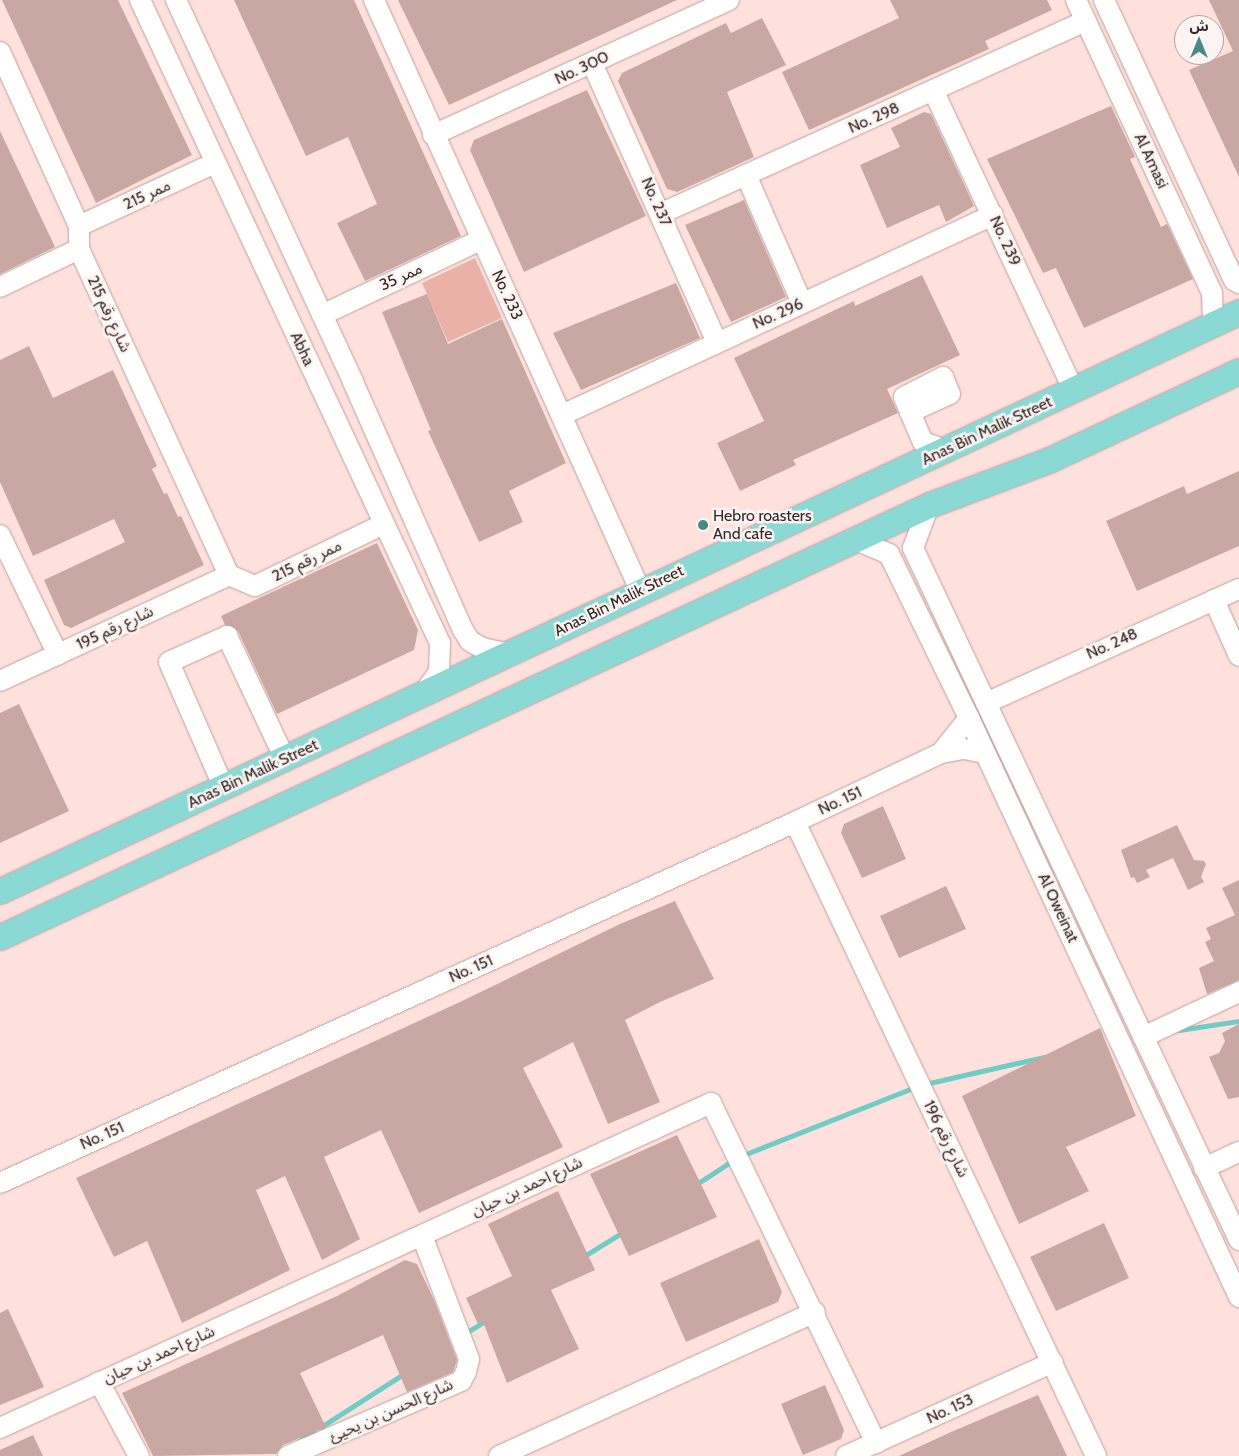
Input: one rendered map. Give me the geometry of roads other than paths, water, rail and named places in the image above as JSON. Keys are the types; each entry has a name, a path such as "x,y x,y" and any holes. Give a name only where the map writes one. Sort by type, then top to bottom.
{"main road":[{"name":"Anas Bin Malik Street","path":"0,891 421,696 640,590 1074,391 1239,312"},
{"path":"0,936 929,505 1049,460 1239,372"}],"street":[{"name":"Abha","path":"140,0 430,621 441,657 439,672 421,696"},
{"name":"Abha","path":"176,0 353,382 470,641 482,648 510,654"},
{"name":"No. 233","path":"374,0 640,590"},
{"name":"No. 300","path":"434,135 729,0"},
{"name":"Al Amasi","path":"1076,0 1212,293 1213,326"},
{"name":"Al Amasi","path":"1104,0 1223,257 1234,280 1239,283"},
{"name":"No. 298","path":"662,213 934,92 1085,20"},
{"name":"شارع رقم 215","path":"0,52 79,226 79,249 229,575"},
{"name":"No. 237","path":"592,63 662,213 717,342"},
{"name":"No. 239","path":"934,92 994,215 1074,391"},
{"name":"ممر 215","path":"79,226 215,163"},
{"path":"746,175 802,303"},
{"name":"No. 296","path":"562,415 994,215"},
{"name":"ممر 35","path":"322,315 481,240"},
{"path":"0,287 79,249"},
{"path":"1201,269 1223,257"},
{"path":"324,396 353,382"},
{"path":"910,412 922,442 946,450"},
{"name":"Al Oweinat","path":"929,505 913,548 1239,1240"},
{"name":"ممر رقم 215","path":"229,575 255,586 384,524"},
{"path":"0,535 58,654"},
{"name":"Al Oweinat","path":"856,540 889,554 969,718 1239,1297"},
{"name":"شارع رقم 195","path":"0,681 229,575"},
{"path":"916,608 912,590 914,581 924,581 936,594"},
{"name":"No. 248","path":"986,702 1239,589"},
{"path":"1214,600 1239,656"},
{"path":"430,621 455,610"},
{"path":"224,788 170,662 227,636 285,759"},
{"name":"No. 151","path":"941,753 969,718"},
{"name":"No. 151","path":"0,1183 795,822 941,753 964,749 985,753"},
{"name":"شارع رقم 196","path":"795,822 1096,1456"},
{"path":"1143,1037 1239,992"},
{"name":"شارع احمد بن حيان","path":"0,1428 711,1103 815,1312 876,1443"},
{"path":"1170,1148 1191,1140"},
{"path":"1204,1168 1239,1152"},
{"path":"1195,1202 1216,1193"},
{"name":"شارع الحسن بن يحيئ","path":"288,1456 461,1381 466,1372 468,1359 422,1236"},
{"path":"499,1456 815,1312"},
{"name":"No. 153","path":"846,1456 1053,1362"},
{"path":"99,1382 139,1456"}],"waterway":[{"path":"1179,1030 1239,1021"},
{"path":"925,1084 1044,1057"},
{"path":"741,1156 915,1087"},
{"path":"697,1184 732,1161"},
{"path":"583,1257 623,1232"},
{"path":"466,1333 487,1320"},
{"path":"321,1427 405,1373"},
{"path":"298,1442 314,1431"}],"place":[{"name":"Hebro roasters And cafe","path":"703,525"}]}
